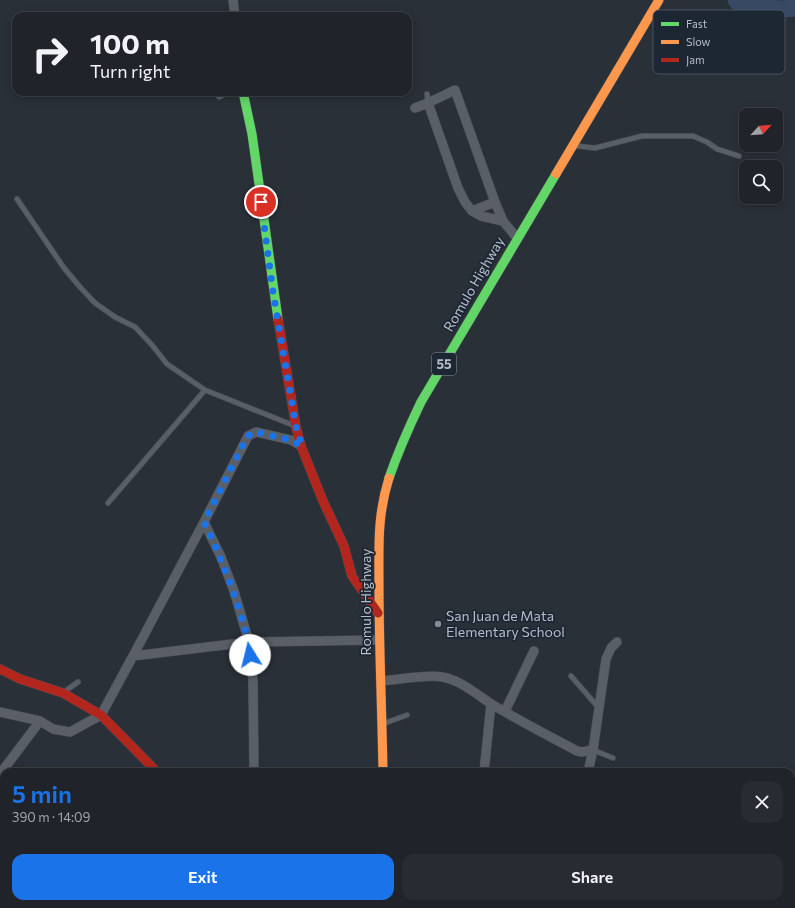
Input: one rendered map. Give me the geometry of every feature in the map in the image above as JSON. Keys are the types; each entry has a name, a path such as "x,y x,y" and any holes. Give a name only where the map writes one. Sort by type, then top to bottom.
{"main road":[{"name":"Romulo Highway","path":"653,10 659,0"},
{"name":"Romulo Highway","path":"383,768 378,613 380,518 391,470 424,397 653,10"},
{"path":"244,96 252,134 273,292 296,427 327,510 344,546 352,576 378,613"},
{"path":"0,669 20,679 63,694 101,715 153,768"}],"street":[{"path":"233,0 234,12"},
{"path":"415,108 428,98 456,90 495,202 503,221 517,238"},
{"path":"428,98 458,188 465,202 472,211 481,216 503,221"},
{"path":"472,211 495,202"},
{"path":"0,712 40,721 53,729 70,732 101,715 204,522 246,439 251,433 256,432 291,440 302,446"},
{"path":"204,522 221,557 234,591 249,642 253,681 254,768"},
{"path":"133,656 249,642 379,640"},
{"path":"589,768 593,750 606,659 611,648 617,642"},
{"path":"505,711 534,651"},
{"path":"380,681 441,677 458,682 491,704 577,751 582,752 593,750"},
{"path":"484,768 491,704"},
{"path":"5,768 40,721"}],"lane":[{"path":"573,146 595,148 642,136 694,136 717,149 739,156"},
{"path":"16,199 64,268 95,303 116,317 135,327 167,364 205,390 296,427"},
{"path":"108,503 205,390"},
{"path":"571,676 599,708"},
{"path":"63,694 78,682"},
{"path":"382,724 407,715"},
{"path":"593,750 614,758"}],"waterway":[{"path":"736,0 742,7 783,9 795,8"}],"traffic: fast":[{"path":"244,96 252,134 278,319"},
{"path":"389,478 421,402 556,174"}],"traffic: slow":[{"path":"653,10 659,0"},
{"path":"556,174 653,10"},
{"path":"383,768 379,632 379,545 382,505 389,478"}],"traffic: jam":[{"path":"278,319 296,427 301,446 323,501 344,546 352,576 378,613"},
{"path":"0,669 20,679 63,693 101,715 153,768"}],"place":[{"name":"San Juan de Mata Elementary School","path":"438,624"}],"route":[{"path":"250,655 249,642 234,591 221,557 204,522 246,439 251,433 256,432 291,440 302,446 296,427 273,292 261,202"}]}
